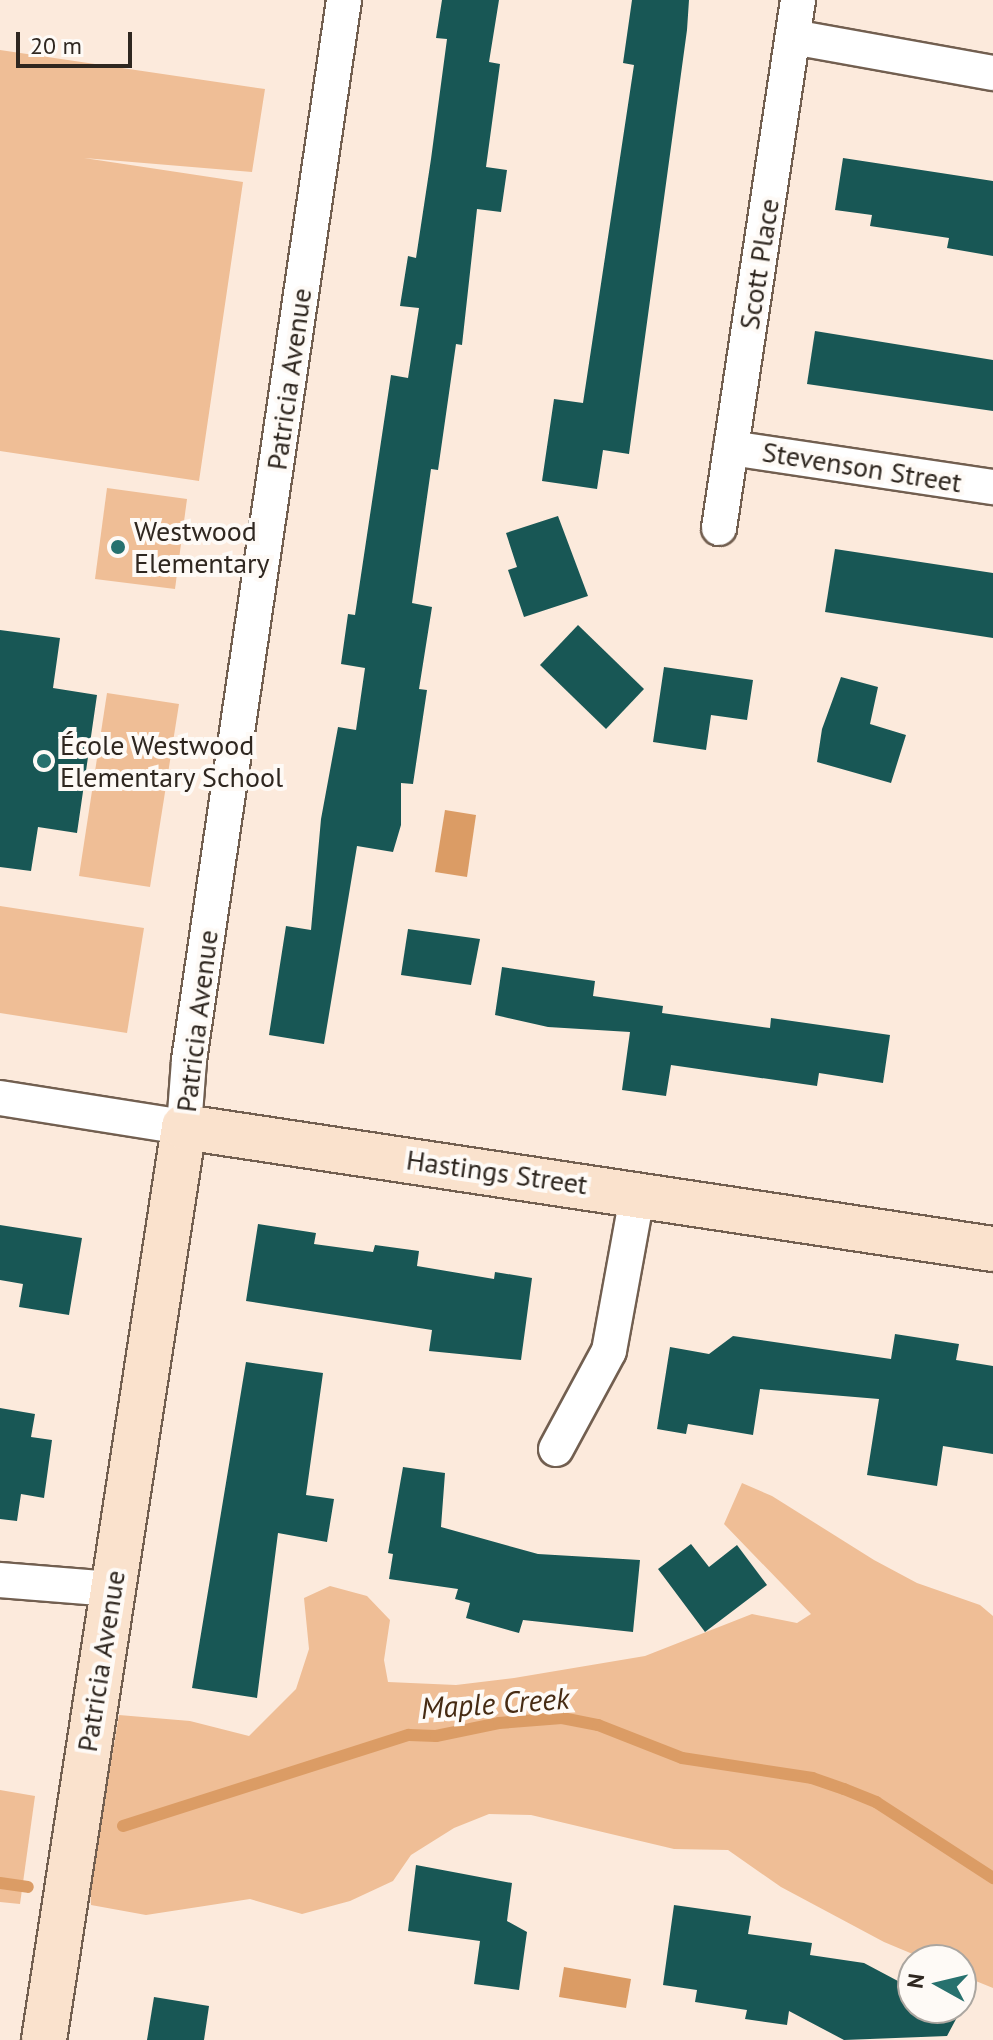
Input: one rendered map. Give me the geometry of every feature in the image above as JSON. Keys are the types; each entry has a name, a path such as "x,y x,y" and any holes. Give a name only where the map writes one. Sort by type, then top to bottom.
{"street":[{"name":"Patricia Avenue","path":"44,2040 111,1589 180,1181 191,1044 344,0"},
{"name":"Scott Place","path":"719,528 798,0"},
{"path":"793,37 993,73"},
{"name":"Stevenson Street","path":"731,448 993,487"},
{"name":"Hastings Street","path":"0,1098 638,1192 993,1249"},
{"path":"556,1449 609,1351 638,1192"},
{"path":"0,1580 111,1589"}],"shaded area":[{"path":"0,50 265,89 252,172 84,158 243,182 199,481 0,451"},
{"path":"107,488 187,499 175,589 95,579"},
{"path":"107,693 179,704 150,887 79,876"},
{"path":"445,810 476,815 467,877 435,872"},
{"path":"0,906 144,928 127,1033 0,1013"},
{"path":"742,1483 772,1496 874,1560 917,1583 980,1605 993,1616 993,1988 977,1982 977,1944 897,1944 897,1947 781,1887 728,1850 674,1849 531,1815 489,1814 454,1828 411,1855 393,1881 350,1901 302,1914 250,1899 146,1915 91,1905 90,1884 119,1715 190,1721 249,1736 296,1689 309,1649 304,1598 330,1586 367,1596 390,1620 384,1660 388,1682 456,1685 645,1656 752,1614 797,1623 811,1614 724,1524"},
{"path":"0,1790 35,1796 20,1904 0,1902"},
{"path":"564,1967 631,1979 626,2008 559,1997"}],"building":[{"path":"442,0 499,0 489,62 500,64 486,167 507,170 501,212 477,209 462,345 456,344 438,470 431,469 412,603 432,607 419,689 427,690 413,784 401,783 401,825 393,852 357,846 324,1044 269,1035 286,926 311,930 321,819 338,727 356,730 365,668 341,664 348,614 355,615 391,375 408,378 419,308 400,306 408,256 416,258 431,159 447,39 436,38"},
{"path":"632,0 689,0 687,30 629,454 603,450 597,489 542,481 554,399 583,403 634,65 623,63"},
{"path":"843,158 993,181 993,256 947,248 949,238 870,226 872,215 835,210"},
{"path":"815,331 993,360 993,411 807,384"},
{"path":"558,516 588,596 524,617 508,570 517,567 506,533"},
{"path":"835,549 993,573 993,638 825,612"},
{"path":"578,625 644,689 606,729 540,665"},
{"name":"École Westwood Elementary School","path":"0,630 60,638 53,688 97,695 77,833 38,827 31,871 0,867"},
{"path":"664,667 753,680 747,720 711,715 706,750 653,742"},
{"path":"841,677 878,687 870,724 906,735 891,783 817,762 822,729"},
{"path":"408,929 480,939 471,985 401,975"},
{"path":"502,967 595,981 593,996 663,1006 662,1013 770,1028 771,1018 890,1035 883,1083 819,1073 817,1086 671,1065 666,1096 622,1090 630,1032 548,1027 495,1015"},
{"path":"258,1224 316,1233 314,1244 373,1252 375,1245 419,1251 417,1266 494,1279 495,1272 532,1278 521,1360 429,1351 432,1330 246,1301"},
{"path":"0,1225 82,1238 69,1315 19,1307 23,1284 0,1280"},
{"path":"895,1334 959,1344 956,1360 993,1366 993,1454 943,1446 937,1486 867,1475 879,1399 760,1389 753,1435 688,1424 686,1434 657,1429 670,1347 709,1354 733,1336 891,1359"},
{"path":"246,1362 323,1373 306,1495 334,1499 327,1542 278,1533 257,1698 192,1688"},
{"path":"0,1408 35,1414 31,1437 52,1440 44,1498 21,1494 17,1521 0,1519"},
{"path":"403,1467 445,1473 441,1527 538,1554 640,1560 633,1632 523,1620 519,1633 466,1618 470,1603 455,1599 458,1589 389,1579 393,1554 388,1553"},
{"path":"691,1544 709,1567 737,1545 767,1585 705,1632 658,1569"},
{"path":"416,1865 512,1883 507,1921 527,1932 519,1990 474,1984 480,1941 408,1931"},
{"path":"674,1905 751,1916 748,1934 812,1943 810,1955 864,1963 897,1981 897,2024 953,2024 947,2036 844,2040 789,2011 787,2025 745,2019 747,2010 695,2002 697,1990 663,1985"},
{"path":"154,1997 209,2006 204,2040 147,2040"}],"waterway":[{"name":"Maple Creek","path":"123,1826 409,1735 436,1736 499,1723 562,1718 598,1725 682,1758 812,1778 844,1789 876,1802 993,1878"},
{"name":"Maple Creek","path":"0,1883 28,1887"}],"place":[{"name":"Westwood Elementary","path":"118,547"},
{"name":"École Westwood Elementary School","path":"44,761"}]}
